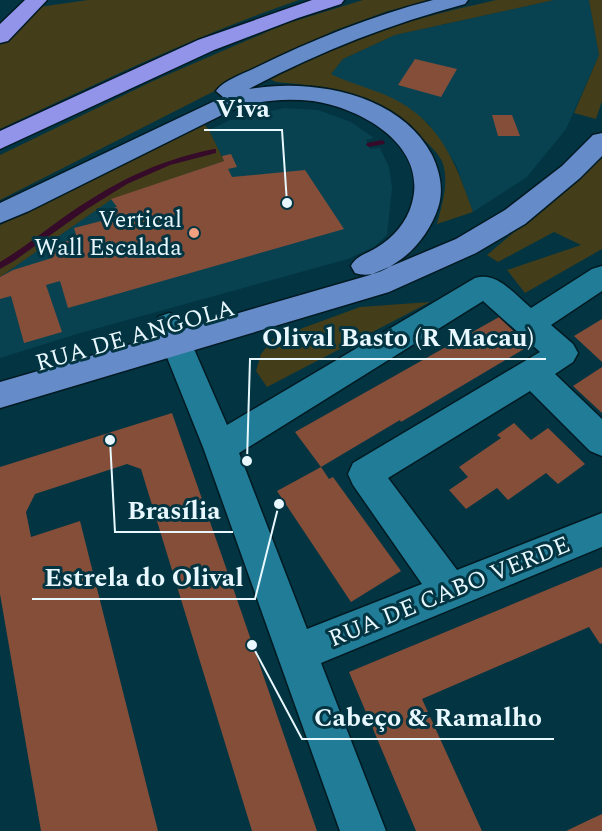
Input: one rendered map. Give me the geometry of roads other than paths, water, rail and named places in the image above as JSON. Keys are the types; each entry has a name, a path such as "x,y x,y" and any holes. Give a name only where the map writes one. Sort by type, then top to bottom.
{"highway":[{"path":"0,6 35,0"},
{"path":"0,36 35,0"},
{"path":"0,141 210,43 280,16 334,0"}],"main road":[{"path":"96,167 210,101 305,51 378,22 458,0"},
{"path":"0,214 216,108 261,94 309,93 351,103 387,121 415,148 424,165 429,182 423,216 414,230 391,253 365,266"},
{"path":"445,254 466,246 515,217 571,172 602,141"},
{"name":"RUA DE ANGOLA","path":"0,395 365,266 445,254"},
{"name":"RUA DE ANGOLA","path":"0,374 379,284 445,254"}],"street":[{"path":"529,324 602,277"},
{"path":"220,447 485,286 562,353 533,373 365,474 449,591"},
{"path":"173,333 220,447 363,831"},
{"path":"533,373 602,441"},
{"name":"RUA DE CABO VERDE","path":"297,653 602,530"}],"waterway":[{"path":"369,145 382,142"},
{"path":"0,266 125,182 168,163 214,151"}],"place":[{"name":"Viva","path":"287,203"},
{"name":"Vertical Wall Escalada","path":"194,233"},
{"name":"Brasília","path":"110,440"},
{"name":"Olival Basto (R Macau)","path":"247,461"},
{"name":"Estrela do Olival","path":"279,504"},
{"name":"Cabeço & Ramalho","path":"252,645"}]}
